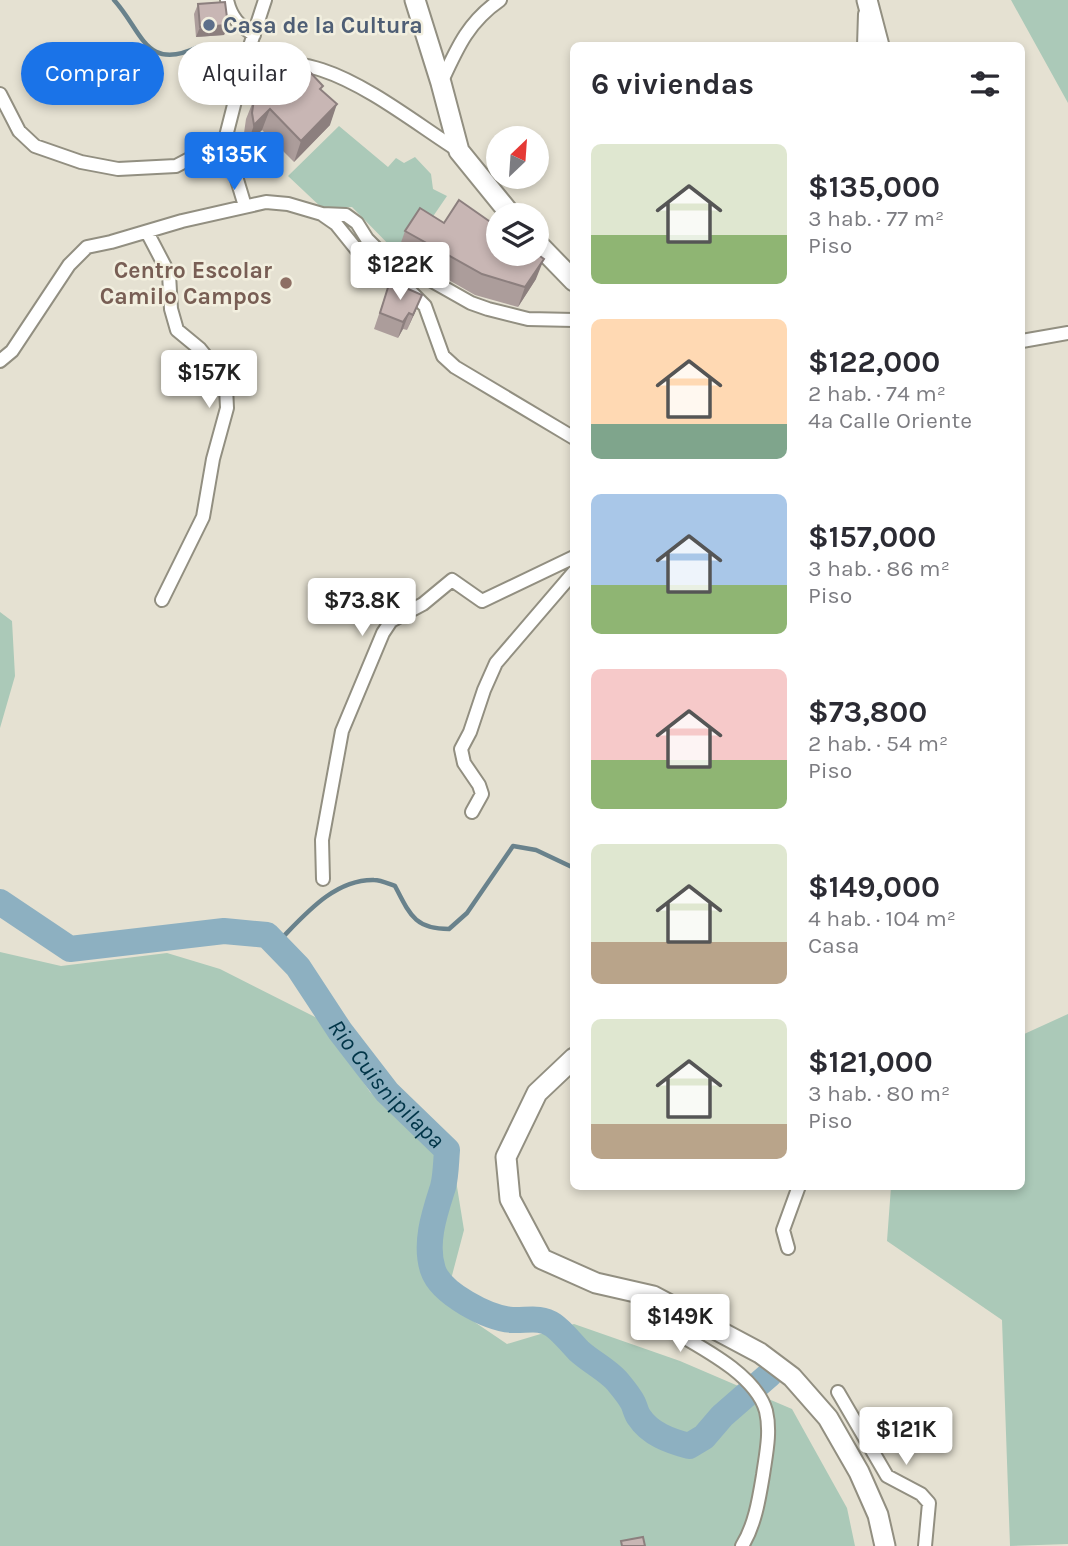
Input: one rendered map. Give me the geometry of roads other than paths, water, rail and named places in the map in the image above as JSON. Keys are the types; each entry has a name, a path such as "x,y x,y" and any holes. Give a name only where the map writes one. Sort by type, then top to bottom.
{"street":[{"path":"227,0 230,14 239,25 254,35"},
{"path":"252,42 265,0"},
{"path":"415,0 459,151"},
{"path":"441,83 466,32 483,12 500,0"},
{"path":"864,42 867,0"},
{"path":"867,0 878,42"},
{"path":"311,68 362,89 459,151 502,203"},
{"path":"0,94 19,131 35,146 81,162 118,169 176,166 225,140"},
{"path":"234,105 225,140 244,206"},
{"path":"0,361 12,351 69,265 87,247 266,202 288,204 322,214 346,215 357,223 366,239 379,251 471,303 528,319 570,320"},
{"path":"322,214 336,224 369,265 412,293 425,306 443,356 455,367 570,436"},
{"path":"147,232 169,274 171,309 177,330 200,349 217,370 226,387 227,408 213,459 203,517 162,600"},
{"path":"549,255 570,277"},
{"path":"1025,340 1068,333"},
{"path":"323,879 323,839 342,731 383,633 391,621 423,604 452,580 482,601 570,560"},
{"path":"472,812 482,794 464,763 461,750 484,690 496,663 570,577"},
{"path":"570,1062 537,1093 506,1157 510,1199 542,1259 596,1283 653,1296 760,1353 792,1377 828,1418 859,1472 877,1515 884,1546"},
{"path":"788,1248 783,1230 798,1190"},
{"path":"653,1296 661,1324 736,1368 766,1410 768,1441 759,1504 742,1546"},
{"path":"838,1392 887,1476 921,1494 929,1503 925,1546"}],"waterway":[{"path":"114,0 147,45 156,52 167,55 178,53"},
{"path":"276,944 320,902 332,893 359,881 377,880 395,886 405,905 421,923 449,929 467,913 513,846 536,850 570,866"},
{"name":"Rio Cuisnipilapa","path":"0,902 70,949 224,931 267,935 298,967 340,1031 387,1092 447,1150 444,1182 430,1238 433,1270 445,1288 466,1303 491,1315 512,1320 543,1321 553,1325 579,1351 617,1381 649,1428 668,1439 689,1446 704,1437 722,1416 769,1375"}],"place":[{"name":"Casa de la Cultura","path":"209,25"},
{"name":"Centro Escolar Camilo Campos","path":"286,283"}]}
